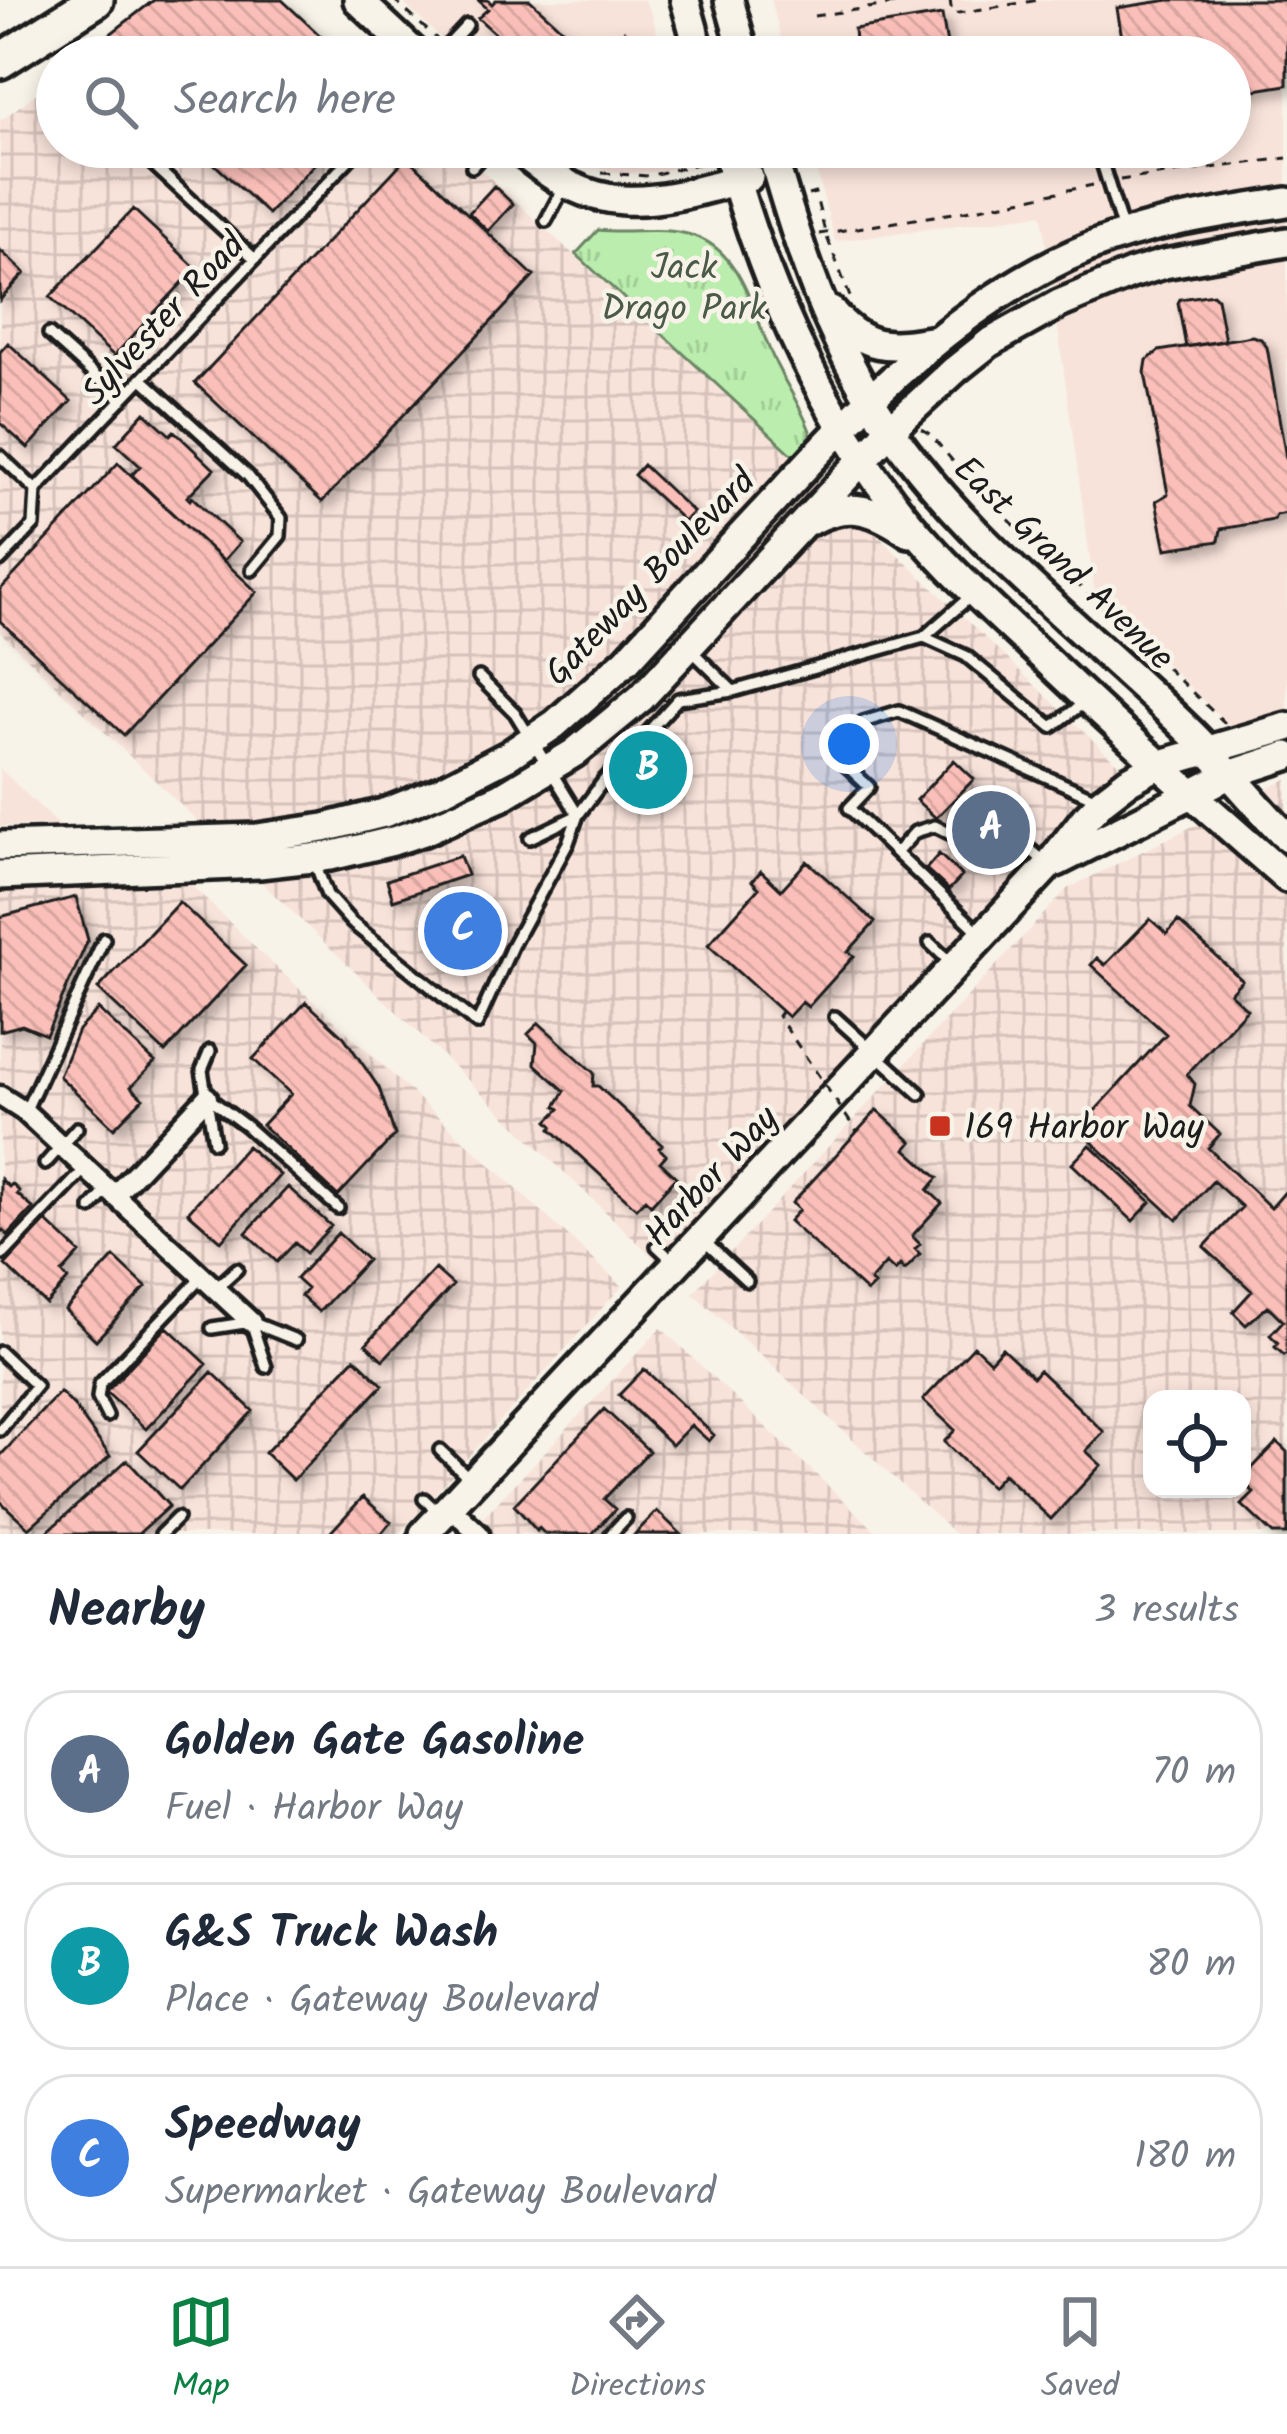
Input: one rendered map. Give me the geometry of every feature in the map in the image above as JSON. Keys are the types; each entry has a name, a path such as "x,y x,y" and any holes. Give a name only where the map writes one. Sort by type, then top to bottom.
{"highway":[{"path":"40,36 96,0"},
{"path":"0,62 36,39"}],"main road":[{"path":"358,0 409,36"},
{"path":"686,0 695,36"},
{"path":"729,0 739,36"},
{"name":"East Grand Avenue","path":"559,168 605,199 640,201 735,181 756,168"},
{"path":"726,168 735,181 770,285 808,370 862,460 927,546 1158,765 1287,878"},
{"name":"East Grand Avenue","path":"776,168 797,242 830,326 871,401 938,494 1208,752 1287,837"},
{"name":"Gateway Boulevard","path":"0,846 257,838 324,828 385,813 488,767 586,698 842,429 938,339 1004,292 1069,256 1124,235 1287,202"},
{"name":"Gateway Boulevard","path":"0,875 314,858 363,849 477,808 548,771 620,717 890,430 989,343 1095,287 1164,264 1287,242"},
{"path":"815,288 840,321 868,342 894,346 938,339"},
{"path":"794,534 829,511 856,509 890,520 927,546"},
{"name":"Harbor Way","path":"435,1514 473,1481 667,1255 698,1230 874,1052 1048,866 1102,801 1158,765 1287,727"},
{"name":"Harbor Way","path":"1048,866 1228,776 1287,756"}],"street":[{"path":"0,1096 25,1112 251,1322"},
{"path":"111,1192 207,1097"},
{"path":"435,1514 479,1534"}],"lane":[{"path":"453,36 467,25"},
{"path":"157,168 255,259"},
{"name":"Sylvester Road","path":"36,490 342,168"},
{"path":"1104,168 1124,235"},
{"path":"546,221 567,172"},
{"path":"49,334 122,400"},
{"path":"142,379 238,466 281,518 280,536 252,570"},
{"path":"0,456 36,490 34,525 0,561"},
{"path":"314,858 327,895 352,922 477,1024 578,815 678,699 733,691 925,638 974,592"},
{"path":"925,638 966,656 1052,727 1088,700"},
{"path":"688,648 733,691"},
{"path":"479,677 515,713 578,815"},
{"path":"983,936 849,808 869,788 832,753 863,722 899,712 1102,801"},
{"path":"530,838 578,815"},
{"path":"897,852 915,832 935,826 949,833"},
{"path":"1025,845 1048,866"},
{"path":"25,1112 104,939"},
{"path":"930,943 954,967"},
{"path":"835,1016 920,1094"},
{"path":"210,1051 202,1070 214,1142"},
{"path":"207,1097 338,1208"},
{"path":"45,1164 77,1128"},
{"path":"4,1254 86,1168"},
{"path":"91,1208 111,1192"},
{"path":"698,1230 748,1282"},
{"path":"107,1416 98,1398 100,1384 209,1283 237,1268"},
{"path":"251,1322 266,1367"},
{"path":"212,1328 251,1322 296,1340"},
{"path":"0,1352 36,1385 0,1430"},
{"path":"440,1450 473,1481"},
{"path":"161,1534 177,1518"},
{"path":"611,1534 626,1518"}],"path":[{"path":"394,0 420,36"},
{"path":"814,16 922,0"},
{"path":"950,0 952,14 1039,0"},
{"path":"1251,163 1287,158"},
{"path":"565,168 567,172"},
{"path":"593,171 647,176 673,168"},
{"path":"817,235 1108,182 1212,168"},
{"path":"806,195 814,193 850,297"},
{"path":"920,428 1040,552 1222,721 1231,724"},
{"path":"782,1011 778,1016 857,1132"}],"shaded area":[{"path":"400,0 644,0 658,36 439,36"},
{"path":"771,0 1287,0 1287,709 1232,728 1095,595 1042,214 835,241 816,168 1251,168 1251,36 780,36"},
{"path":"36,94 36,168 479,168 794,456 1120,766 659,1263 0,632 0,121"},
{"path":"598,168 671,168 660,171 625,174"},
{"path":"0,769 60,826 0,826"},
{"path":"1287,779 1287,1534 955,1534 693,1293 1067,889"},
{"path":"187,881 622,1286 399,1534 0,1534 0,886"},
{"path":"661,1328 879,1534 468,1534"}],"green space":[{"name":"Jack Drago Park","path":"598,230 680,232 709,243 724,255 746,289 810,431 794,456 576,254"}],"building":[{"path":"154,0 282,0 321,36 108,36"},
{"path":"478,0 492,4 530,0 570,36 498,36 478,18 488,9"},
{"path":"1169,0 1287,0 1287,85 1251,91 1251,36 1122,36 1117,8"},
{"path":"942,15 946,36 855,36 854,29"},
{"path":"219,168 311,168 268,214"},
{"path":"397,168 419,168 534,276 322,502 195,383"},
{"path":"494,186 513,204 488,231 469,213"},
{"path":"133,209 196,268 114,356 50,297"},
{"path":"0,250 25,273 0,300"},
{"path":"1213,294 1225,341 1186,347 1180,299"},
{"path":"1252,336 1267,347 1287,464 1287,513 1274,520 1221,529 1219,541 1166,549 1156,501 1168,494 1145,373 1147,360 1159,351"},
{"path":"8,343 71,401 28,448 0,423 0,352"},
{"path":"145,412 170,435 174,431 214,469 187,497 240,542 223,561 132,475 140,466 116,444"},
{"path":"118,463 257,592 124,735 0,621 0,590"},
{"path":"643,465 693,512 684,521 634,475"},
{"path":"659,728 681,748 631,801 618,789 653,751 644,743"},
{"path":"954,760 974,779 936,818 916,800"},
{"path":"993,802 1019,825 988,858 962,835"},
{"path":"939,854 962,876 949,890 926,869"},
{"path":"460,856 467,875 393,900 387,880"},
{"path":"807,861 875,922 848,952 854,956 808,1007 802,1002 788,1017 708,945 759,888 752,881 761,871 781,890"},
{"path":"76,897 88,940 46,1035 22,1025 0,1031 0,917"},
{"path":"179,902 246,965 165,1052 98,989"},
{"path":"492,908 497,936 437,956 428,928"},
{"path":"1150,919 1167,934 1178,921 1242,980 1230,993 1247,1009 1187,1074 1195,1084 1190,1106 1220,1134 1208,1148 1271,1208 1284,1193 1287,1196 1284,1355 1270,1335 1283,1321 1268,1306 1246,1325 1233,1312 1252,1291 1204,1247 1242,1207 1213,1181 1177,1220 1092,1142 1106,1127 1092,1114 1166,1034 1091,965 1097,958 1105,965"},
{"path":"306,1002 344,1037 379,1088 395,1135 338,1196 262,1125 291,1094 253,1059"},
{"path":"98,1009 155,1062 131,1087 143,1098 114,1128 59,1076 78,1030"},
{"path":"539,1023 594,1073 593,1086 662,1145 659,1148 666,1155 660,1162 676,1177 651,1205 645,1199 636,1208 551,1129 548,1121 560,1109 556,1106 565,1091 535,1064 537,1043 528,1034"},
{"path":"877,1110 912,1142 906,1149 938,1178 928,1190 942,1203 912,1236 920,1244 915,1249 920,1254 905,1270 900,1265 895,1271 886,1263 867,1292 789,1221 799,1210 792,1203"},
{"path":"1090,1145 1151,1202 1133,1221 1072,1164"},
{"path":"247,1146 280,1175 221,1241 188,1212"},
{"path":"1,1179 9,1187 12,1184 33,1208 8,1235 3,1230 0,1233"},
{"path":"288,1187 331,1226 306,1253 295,1243 277,1262 246,1233"},
{"path":"46,1221 80,1253 62,1273 68,1280 46,1304 5,1265"},
{"path":"338,1233 367,1260 319,1312 301,1296 307,1289 296,1279"},
{"path":"114,1257 146,1287 96,1340 65,1310"},
{"path":"435,1269 453,1285 383,1360 366,1344"},
{"path":"167,1327 207,1364 146,1429 106,1392"},
{"path":"974,1346 990,1361 1002,1348 1033,1377 1039,1370 1104,1432 1086,1451 1101,1465 1051,1519 1003,1474 991,1487 944,1442 955,1430 923,1400"},
{"path":"355,1358 383,1385 293,1480 265,1453"},
{"path":"644,1369 714,1435 709,1441 691,1425 672,1445 619,1395"},
{"path":"212,1372 253,1411 180,1490 138,1451"},
{"path":"60,1392 110,1456 29,1528 0,1501 0,1456"},
{"path":"604,1409 649,1451 604,1499 615,1509 592,1534 537,1531 514,1505"},
{"path":"1277,1442 1287,1452 1287,1534 1273,1534 1242,1505 1254,1493 1251,1469"},
{"path":"127,1460 169,1506 138,1534 45,1534"},
{"path":"363,1497 391,1522 381,1534 329,1534"},
{"path":"657,1511 681,1534 635,1534"}],"place":[{"name":"G&S Truck Wash","path":"648,770"},
{"name":"Golden Gate Gasoline","path":"991,830"},
{"name":"Speedway","path":"463,931"},
{"name":"169 Harbor Way","path":"940,1126"}]}
